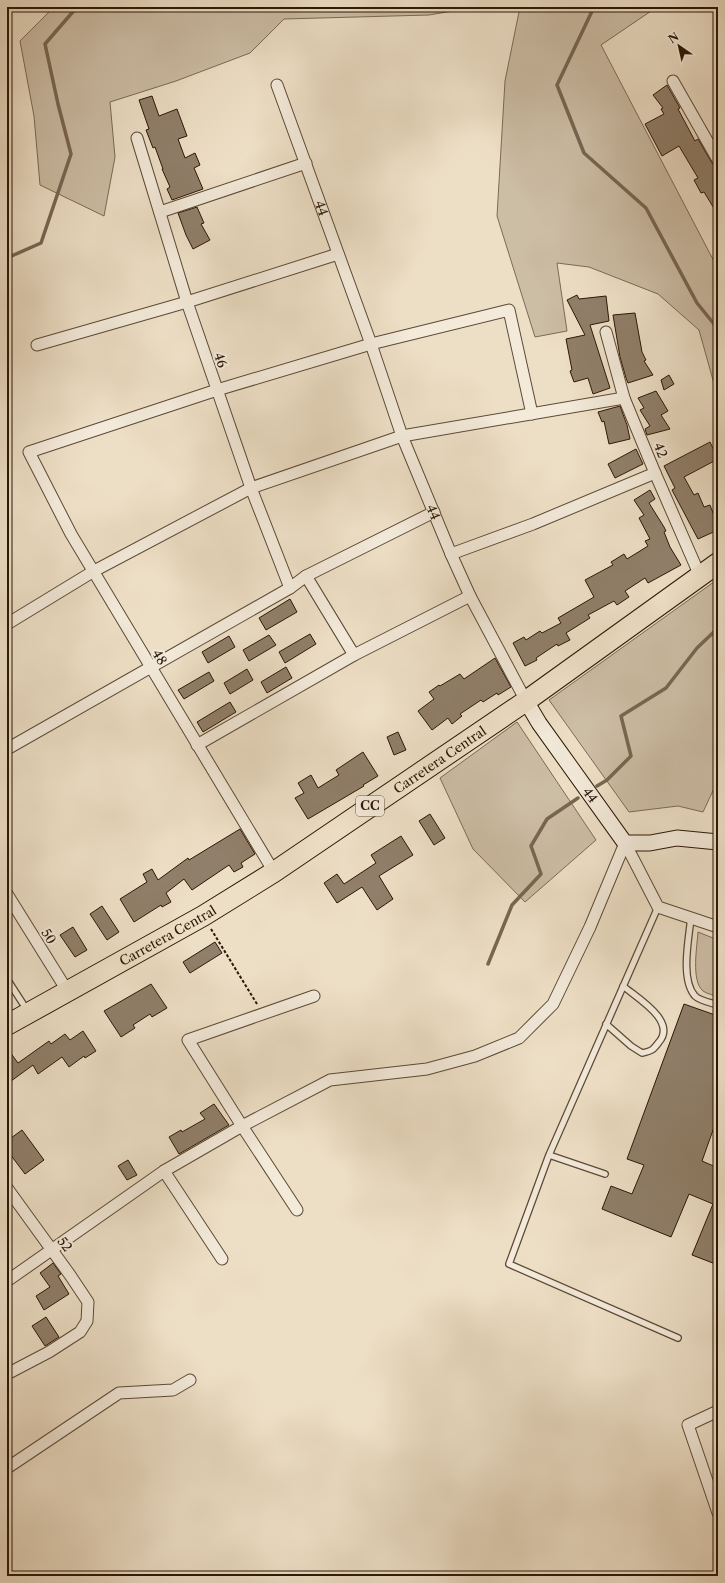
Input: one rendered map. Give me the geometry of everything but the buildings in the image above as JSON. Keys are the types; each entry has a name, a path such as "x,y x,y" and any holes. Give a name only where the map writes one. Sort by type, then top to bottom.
{"highway":[{"name":"Carretera Central","path":"14,1020 68,992 203,916 274,872 526,702 718,563"}],"street":[{"path":"673,81 718,160"},
{"name":"44","path":"278,85 371,344 402,436 450,554 470,596 526,702 539,723 625,843 658,907"},
{"name":"46","path":"137,138 187,302 251,488 290,588"},
{"path":"160,212 306,163"},
{"path":"37,345 187,302 338,254"},
{"path":"217,390 371,344 509,310 532,414"},
{"name":"42","path":"606,332 624,398 700,576"},
{"name":"48","path":"217,390 30,452 71,534 274,872"},
{"path":"7,624 94,571 251,488 402,436 624,398"},
{"path":"450,554 533,524 655,473"},
{"path":"7,749 290,588 306,576 434,512"},
{"path":"306,576 354,655"},
{"path":"197,746 354,655 470,596"},
{"path":"7,1281 52,1251 164,1171 242,1126 330,1080 426,1069 475,1056 519,1038 553,1004 590,927 625,843 650,843 677,838 718,842"},
{"name":"50","path":"7,894 68,992"},
{"path":"658,907 718,927"},
{"path":"297,1210 188,1040 314,996"},
{"path":"164,1171 222,1259"},
{"name":"52","path":"7,1188 88,1302 87,1321 80,1332 63,1344 7,1374"},
{"path":"7,1468 118,1393 173,1390 190,1380"},
{"path":"718,1411 688,1425 718,1513"}],"lane":[{"path":"658,907 549,1155 509,1264 678,1338"},
{"path":"691,917 686,972 690,986 696,997 718,1005"},
{"path":"7,979 14,1020"},
{"path":"606,1024 631,1046 642,1053 651,1052 661,1040 664,1030 663,1022 656,1013 623,986"},
{"path":"549,1155 605,1174"}],"path":[{"path":"203,916 263,1014"}],"shaded area":[{"path":"54,7 476,7 429,15 284,19 250,53 176,81 110,102 115,157 104,216 40,185 34,116 20,41"},
{"path":"520,7 657,7 601,45 718,269 718,398 699,330 658,294 589,267 557,263 567,331 535,337 497,216 505,81"},
{"path":"718,579 718,780 703,812 678,806 629,812 549,700"},
{"path":"517,722 596,840 525,902 473,849 440,778"},
{"path":"698,932 718,940 718,997 703,991 697,980 696,955"}],"waterway":[{"path":"7,258 41,243 71,154 45,44 77,7"},
{"path":"594,7 557,85 584,153 646,208 697,303 718,329"},
{"path":"597,786 607,780 631,756 621,716 666,688 697,648 718,628"},
{"path":"488,964 512,905 541,874 531,846 547,819 578,798"}]}
